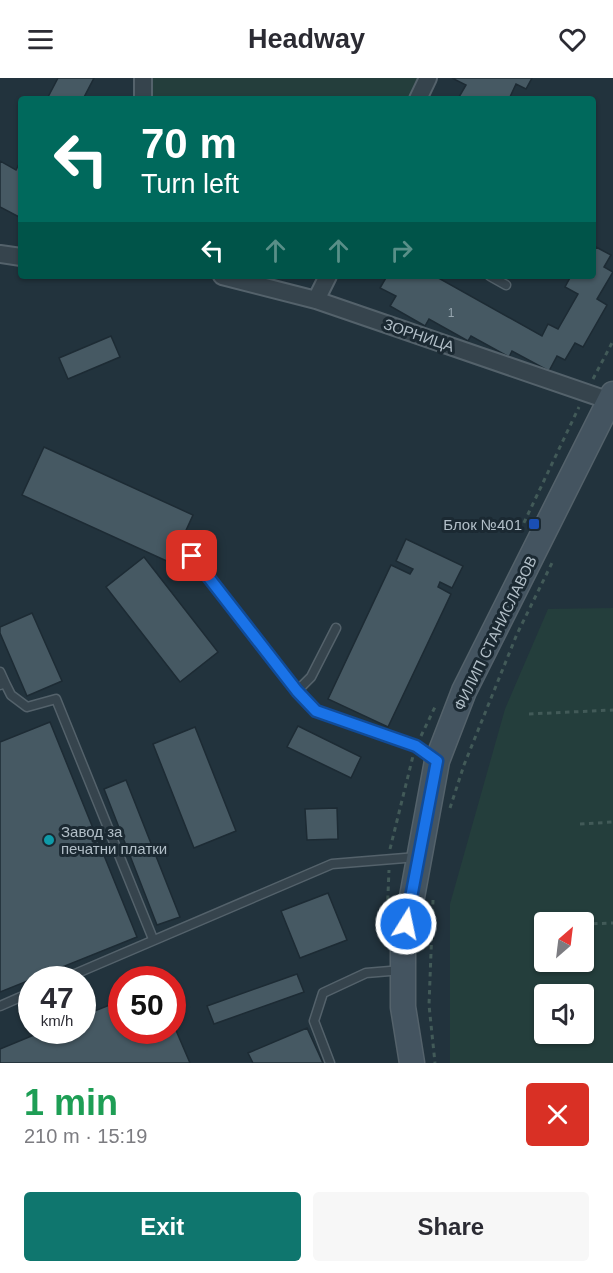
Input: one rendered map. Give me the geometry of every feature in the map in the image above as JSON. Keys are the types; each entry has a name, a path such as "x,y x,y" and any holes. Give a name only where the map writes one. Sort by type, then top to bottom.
{"main road":[{"name":"ФИЛИП СТАНИСЛАВОВ","path":"412,1063 403,1007 403,946 437,761 464,691 612,399"}],"street":[{"path":"143,78 143,96"},
{"path":"419,96 428,78"},
{"path":"0,254 18,257"},
{"name":"ЗОРНИЦА","path":"234,279 316,300 612,399"},
{"path":"316,300 326,279"}],"lane":[{"path":"495,279 506,285"},
{"path":"192,556 297,691 316,711 416,746 437,761"},
{"path":"297,691 311,677 336,628"},
{"path":"0,672 2,684 11,695 27,707 56,699 153,939"},
{"path":"92,966 332,864 418,857"},
{"path":"330,1063 315,1021 323,993 366,973 403,970"},
{"path":"0,1005 18,998"}],"path":[{"path":"448,814 464,765 517,634 556,555"},
{"path":"529,714 613,710"},
{"path":"580,824 613,822"},
{"path":"433,898 429,1005 435,1063"},
{"path":"594,924 613,923"}],"green space":[{"path":"153,78 424,78 415,96 153,96"},
{"path":"613,608 613,1063 450,1063 450,904 505,709 548,609"}],"building":[{"path":"58,78 94,78 85,96 49,96"},
{"path":"452,78 532,78 526,89 516,84 510,96 460,96 466,85"},
{"path":"0,161 16,170 18,166 18,216 0,207"},
{"path":"596,247 611,255 604,267 613,272 597,299 607,305 583,347 575,343 565,360 557,356 549,371 512,351 509,357 471,336 468,341 429,319 425,326 390,306 396,296 380,288 385,279 440,279 542,336 548,324 558,329 578,294 565,287 569,279 596,279"},
{"path":"111,336 120,357 68,379 59,358"},
{"path":"44,447 193,515 171,563 22,495"},
{"path":"406,539 463,566 452,588 440,582 438,587 451,594 388,727 328,699 391,565 410,574 413,569 396,561"},
{"path":"144,557 218,652 180,682 106,587"},
{"path":"32,613 62,681 27,696 0,633 0,627"},
{"name":"Завод за печатни платки","path":"50,722 137,937 65,966 18,966 18,985 0,992 0,742"},
{"path":"298,726 361,757 351,778 287,747"},
{"path":"195,727 236,831 194,848 153,744"},
{"path":"126,780 180,917 157,925 104,789"},
{"path":"337,808 338,839 307,840 305,809"},
{"path":"328,893 347,940 300,958 281,911"},
{"path":"297,974 304,992 214,1024 207,1006"},
{"path":"108,1006 108,1044 182,1044 190,1063 0,1063 0,1049 18,1042 18,1044 96,1044 96,1010"},
{"path":"307,1028 323,1063 253,1063 248,1053"}],"place":[{"name":"Блок №401","path":"534,524"},
{"name":"Завод за печатни платки","path":"49,840"}],"route":[{"path":"192,556 297,691 316,711 416,746 437,761 430,787 406,924"}]}
